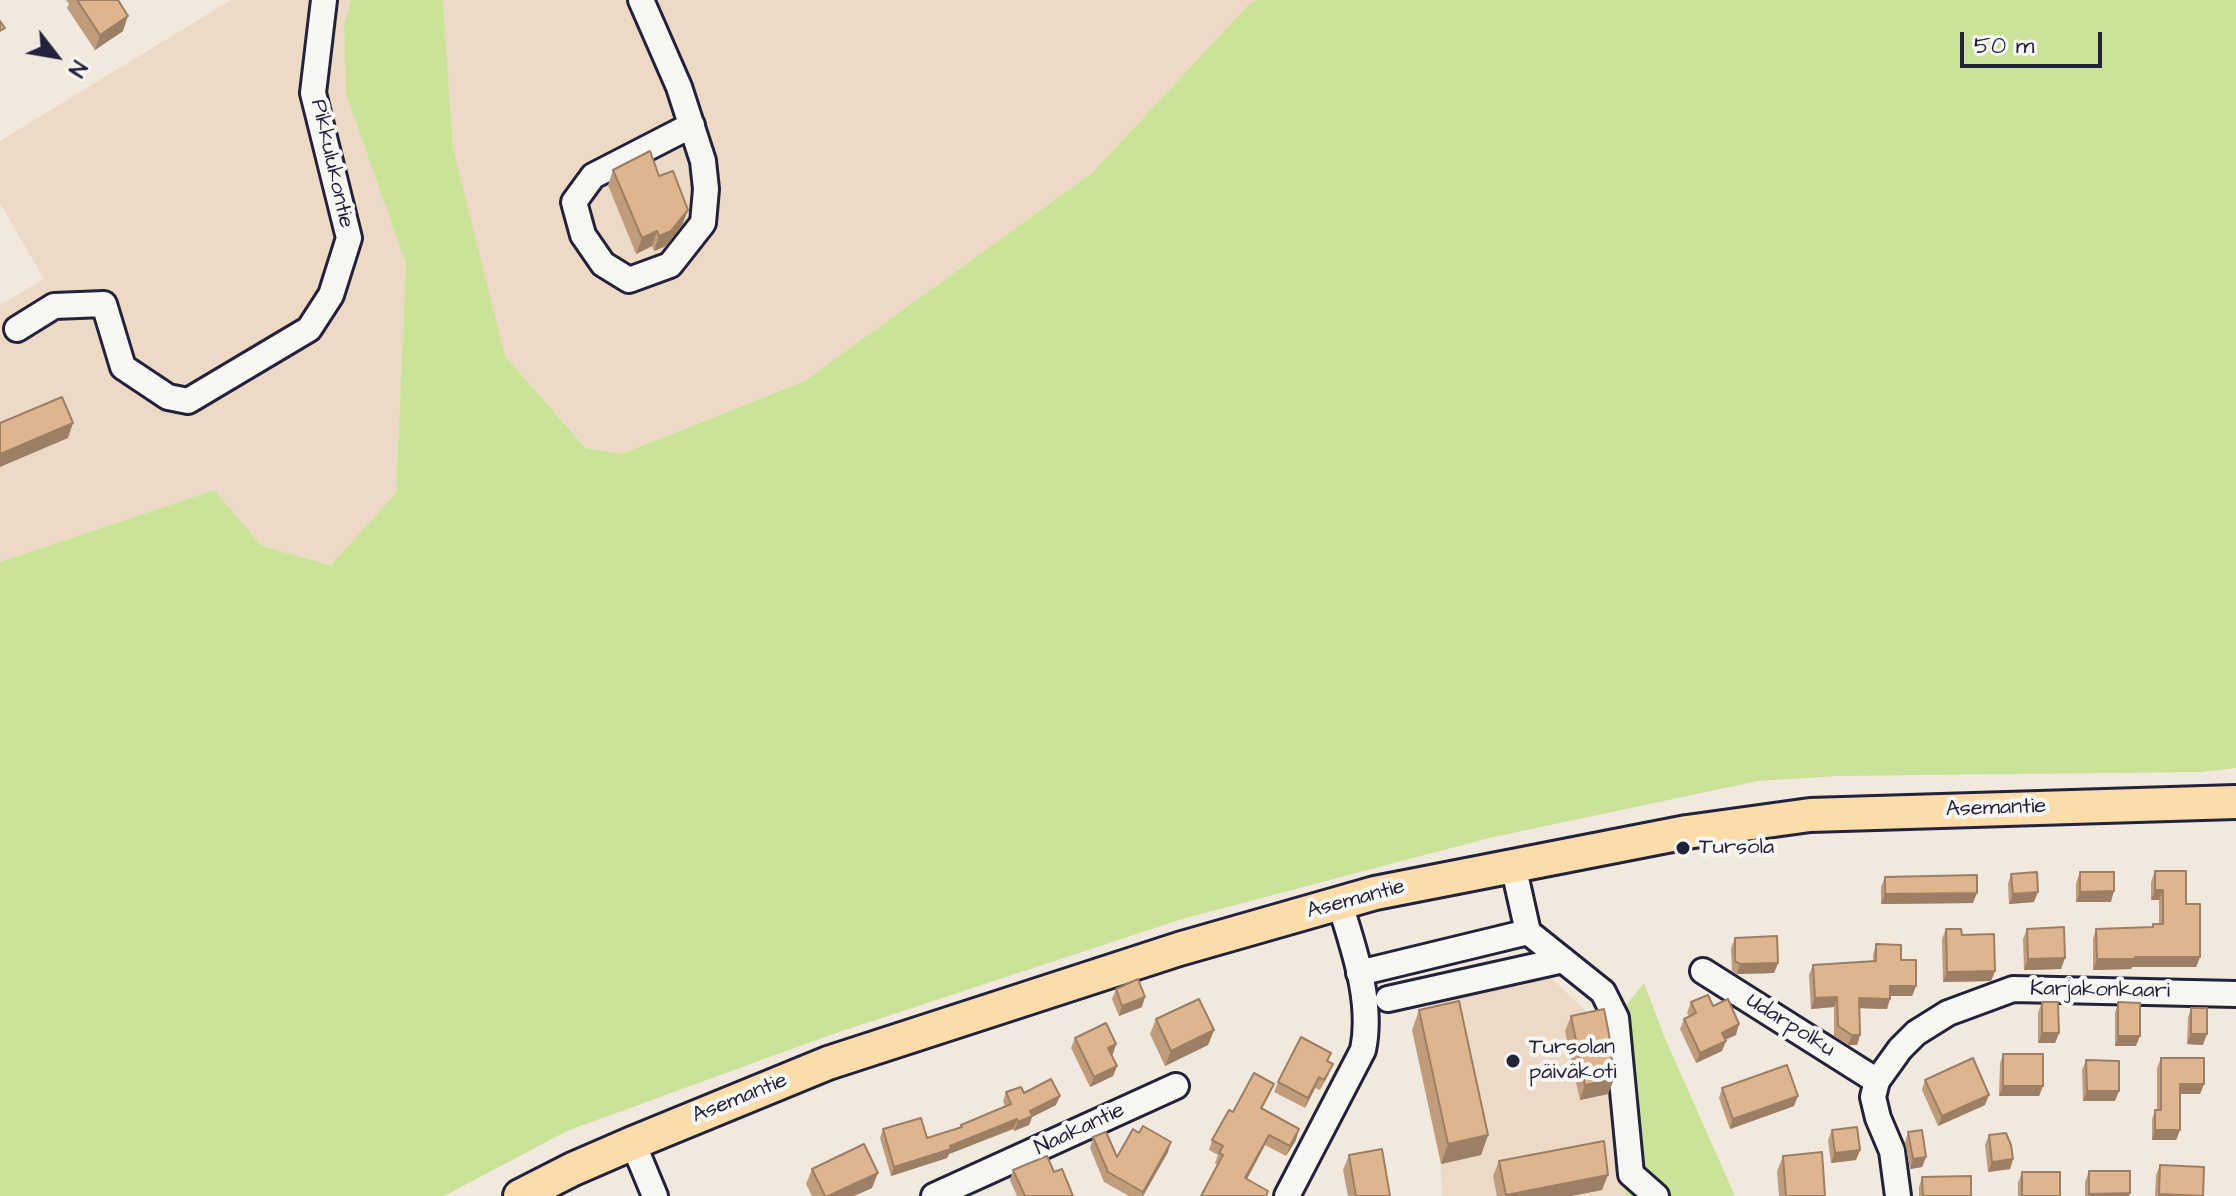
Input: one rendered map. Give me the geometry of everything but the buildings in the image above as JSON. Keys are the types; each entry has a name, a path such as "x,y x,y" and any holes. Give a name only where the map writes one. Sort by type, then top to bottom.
{"main road":[{"name":"Asemantie","path":"520,1196 633,1143 828,1063 1179,949 1375,893 1687,832 1810,815 2236,802"}],"street":[{"name":"Pikkulukontie","path":"17,329 54,306 104,304 123,367 168,397 188,401 309,329 331,295 349,238 313,93 324,0"},
{"path":"641,0 679,87 692,125 703,161 706,189 703,223 670,265 629,280 603,264 583,235 574,202 593,176 692,125"},
{"path":"1513,865 1528,932 1603,992 1616,1018 1631,1174 1656,1196"},
{"path":"1287,1196 1363,1050 1367,1029 1368,971 1340,904"},
{"path":"1368,971 1528,932"},
{"path":"1388,999 1563,960"},
{"name":"Udarpolku","path":"1703,971 1877,1081"},
{"name":"Karjakonkaari","path":"1877,1081 1916,1033 1948,1013 2013,989 2236,994"},
{"path":"1877,1081 1873,1097 1892,1151 1898,1196"},
{"name":"Naakantie","path":"934,1196 989,1185 1176,1086"},
{"path":"633,1143 655,1196"}],"shaded area":[{"path":"231,0 351,0 344,24 346,94 406,264 396,493 332,565 262,546 214,490 0,562 0,305 44,279 0,203 0,141"},
{"path":"443,0 1257,0 1248,5 1092,173 803,382 621,454 587,448 505,356 453,148"},
{"name":"Tursolan päiväkoti","path":"1544,971 1599,1024 1613,1093 1626,1196 1442,1196 1441,1164 1412,1030 1442,994"}],"green space":[{"path":"351,0 443,0 453,148 505,356 586,448 621,454 803,382 1092,173 1248,5 1257,0 2236,0 2236,768 2201,772 1838,776 1758,781 1489,838 1182,919 830,1035 567,1131 444,1196 0,1196 0,562 214,490 262,546 331,565 396,493 406,264 346,94 344,24"},
{"path":"1644,983 1664,1036 1735,1196 1626,1196 1613,1093 1616,1018"}],"place":[{"name":"Tursola","path":"1683,848"},
{"name":"Tursolan päiväkoti","path":"1513,1061"}]}
